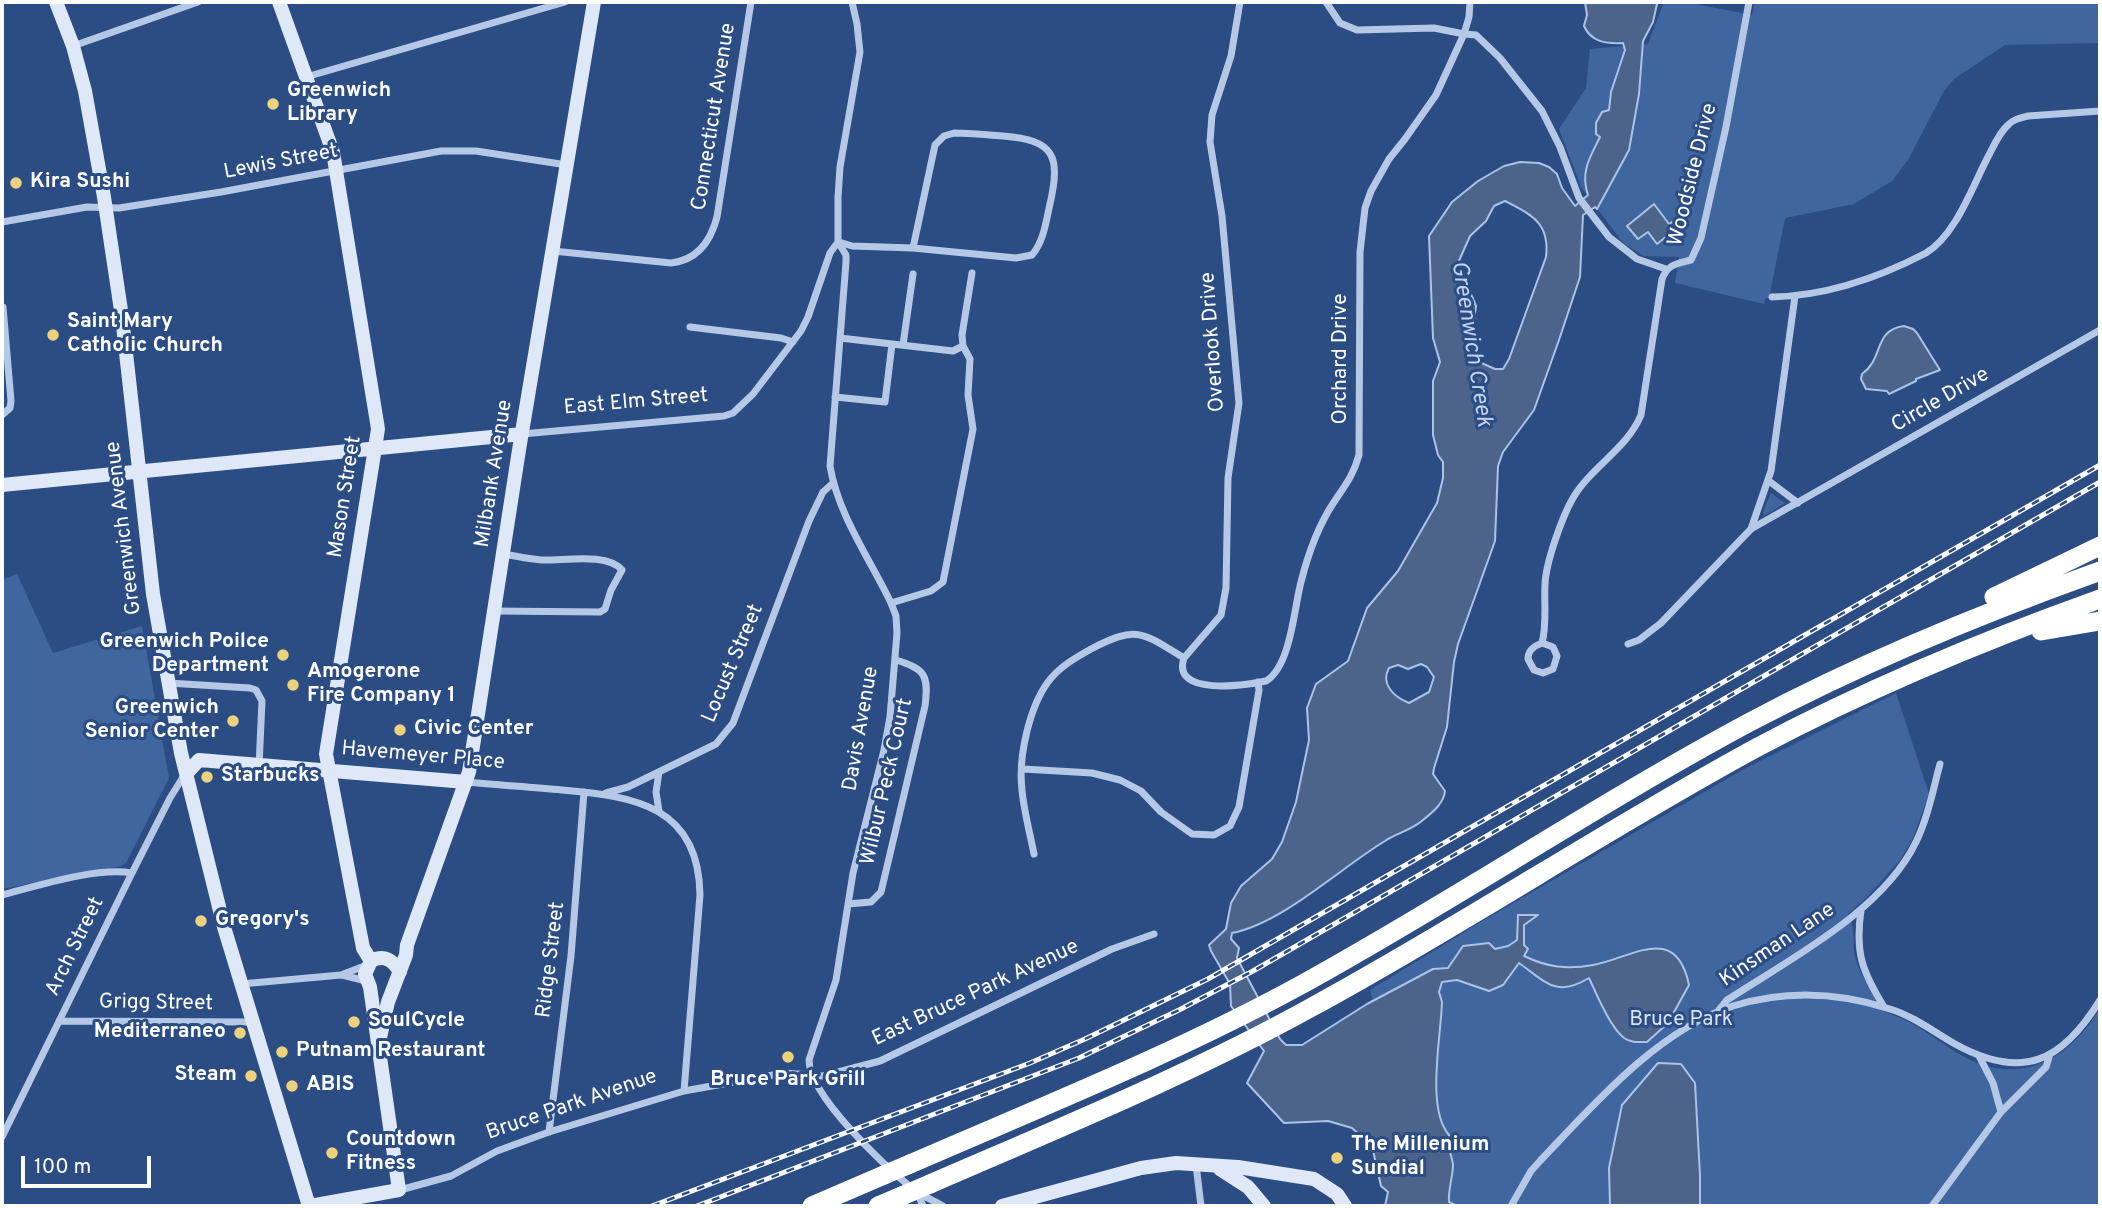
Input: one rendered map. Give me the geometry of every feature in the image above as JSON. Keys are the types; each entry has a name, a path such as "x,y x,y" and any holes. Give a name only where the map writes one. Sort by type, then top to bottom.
{"highway":[{"path":"1890,654 1949,619 2100,546"},
{"path":"812,1206 1154,1059 1238,1018 1357,953 1721,738 1805,694 1977,617 2100,571"},
{"path":"878,1206 1143,1092 1250,1041 1347,988 1755,749 1838,706 1952,654 2100,599"},
{"path":"1952,654 2044,630 2100,621"}],"main road":[{"name":"Greenwich Avenue","path":"56,2 73,46 85,91 106,208 121,310 153,594 167,683 186,774 219,912 310,1206"},
{"name":"Mason Street","path":"279,2 333,152 378,429 326,754 363,948 374,961"},
{"name":"Milbank Avenue","path":"400,972 407,945 466,782 594,2"},
{"name":"East Elm Street","path":"2,485 522,434"},
{"name":"Havemeyer Place","path":"186,774 199,760 466,782"},
{"path":"374,961 407,945"},
{"name":"Mason Street","path":"374,961 390,960 400,972 379,1042"},
{"name":"Mason Street","path":"374,961 365,974 379,1042 399,1190"},
{"path":"368,984 384,991 393,989"},
{"path":"1008,1206 1033,1203 1152,1166 1176,1163 1238,1167 1314,1179 1328,1186 1345,1206"},
{"path":"1216,1167 1248,1187 1264,1206"},
{"name":"Bruce Park Avenue","path":"310,1206 399,1190"}],"street":[{"path":"73,46 198,2"},
{"path":"306,77 529,8 565,2"},
{"name":"Connecticut Avenue","path":"553,251 671,263 687,259 702,248 717,217 751,2"},
{"name":"East Elm Street","path":"522,434 733,413 753,394 793,342 808,317 830,253 838,242 840,167 860,52 852,2"},
{"name":"Overlook Drive","path":"1184,658 1221,615 1226,588 1228,467 1239,403 1222,216 1210,142 1212,115 1231,57 1240,2"},
{"path":"1326,2 1340,23 1357,30 1434,28 1476,34 1500,58 1542,111 1560,147 1579,198 1609,237 1646,263 1666,269"},
{"name":"Orchard Drive","path":"1258,682 1273,676 1279,669 1316,535 1334,502 1348,484 1359,455 1360,252 1364,217 1371,191 1388,159 1436,95 1464,34 1470,2"},
{"name":"Woodside Drive","path":"1542,643 1545,632 1548,562 1572,499 1584,482 1636,427 1641,415 1662,279 1666,269 1672,265 1691,260 1701,238 1726,127 1749,2"},
{"path":"1772,297 1795,296 1843,287 1903,264 1934,248 1950,229 1995,143 2013,121 2028,116 2100,111"},
{"path":"838,242 852,246 914,248 1016,258 1032,255 1041,239 1055,173 1052,156 1047,148 1040,142 1024,138 954,133 944,136 933,152 914,248"},
{"name":"Lewis Street","path":"2,222 88,207 119,208 221,192 453,150 567,165"},
{"name":"Davis Avenue","path":"811,1075 810,1060 836,980 860,840 884,750 896,660 896,616 833,483 830,456 846,262 846,255 838,242"},
{"path":"903,345 913,274"},
{"path":"891,603 931,591 943,582 973,429 968,395 970,359 963,346 962,335 972,274"},
{"path":"1628,644 1639,640 1661,623 1751,529 1769,481 1795,296"},
{"path":"2,415 10,408 11,401 3,307"},
{"path":"690,327 781,338 793,342"},
{"name":"Circle Drive","path":"1751,529 2100,330"},
{"path":"840,338 953,351 963,346"},
{"path":"835,397 885,402 892,344"},
{"path":"1769,481 1798,503"},
{"name":"Locust Street","path":"602,794 628,787 716,744 733,723 809,521 824,492 833,483"},
{"path":"494,611 600,612 605,609 621,570 618,566 593,558 539,560 503,554"},
{"path":"1023,769 1082,772 1120,780 1141,791 1161,812 1192,834 1214,835 1230,826 1239,807 1258,682 1200,685 1192,682 1182,671 1184,658 1150,637 1136,633 1116,638 1073,659 1058,670 1047,683 1037,703 1025,739 1021,787 1034,854"},
{"name":"Woodside Drive","path":"1542,643 1553,647 1558,656 1553,669 1544,673 1534,670 1528,659 1530,650 1542,643"},
{"name":"Wilbur Peck Court","path":"848,904 870,902 880,892 925,706 928,688 922,672 913,665 896,660"},
{"path":"167,683 250,688 260,695 259,766"},
{"name":"Kinsman Lane","path":"1716,1014 1728,999 1861,910 1894,874 1916,842 1930,806 1940,764"},
{"path":"659,772 656,792 661,813"},
{"name":"Arch Street","path":"2,1137 170,798 186,774"},
{"name":"Havemeyer Place","path":"466,782 602,794 638,802 661,813 689,842 694,852 699,880 684,1091"},
{"name":"Ridge Street","path":"549,1132 571,956 584,792"},
{"path":"2,895 73,878 112,872 132,873"},
{"name":"Kinsman Lane","path":"1861,910 1857,932 1859,957 1884,1007"},
{"name":"East Bruce Park Avenue","path":"811,1075 823,1076 898,1053 1112,949 1154,934"},
{"path":"241,984 341,975 374,961"},
{"path":"341,975 368,984"},
{"path":"1511,1206 1531,1171 1626,1074 1672,1038 1716,1014 1751,1002 1811,994 1861,1000 1905,1016 1979,1056 2018,1063 2050,1054 2076,1034 2100,1000"},
{"name":"Grigg Street","path":"59,1021 253,1023"},
{"path":"1932,1206 2001,1112 2046,1067 2050,1054"},
{"path":"1979,1056 1993,1083 2001,1112"},
{"name":"Bruce Park Avenue","path":"399,1190 451,1177 497,1151 549,1132 684,1091 784,1073 811,1075"},
{"path":"811,1075 849,1126 917,1190 943,1206"},
{"path":"1196,1164 1201,1206"},
{"path":"917,1190 923,1206"}],"green space":[{"path":"1664,2 1685,2 1752,15 1755,2 2100,2 2100,43 2005,45 1954,79 1944,91 1908,160 1892,181 1854,204 1785,218 1769,298 1765,298 1764,304 1675,283 1679,257 1644,256 1623,243 1581,187 1559,129 1586,88 1590,49 1648,44"},
{"path":"1771,493 1785,503 1764,516 1763,512"},
{"path":"17,574 53,653 142,626 169,778 126,863 2,889 2,580"},
{"name":"Bruce Park","path":"1896,693 1929,794 1913,838 1901,859 1848,914 1853,928 1857,963 1878,1009 1913,1024 1968,1059 1989,1067 2027,1068 2061,1053 2100,1008 2100,1206 1427,1206 1370,990 1484,920 1744,769"}],"water":[{"name":"Greenwich Creek","path":"1585,2 1657,2 1653,22 1643,41 1639,94 1629,150 1597,209 1595,207 1583,215 1580,277 1559,340 1534,410 1503,452 1498,466 1495,541 1458,644 1447,727 1433,774 1445,791 1443,799 1431,814 1419,823 1368,852 1291,907 1251,927 1232,933 1231,939 1239,948 1237,958 1280,1039 1286,1045 1302,1045 1367,1004 1433,969 1448,968 1463,946 1489,943 1495,949 1508,946 1517,940 1518,915 1538,915 1524,925 1524,945 1528,949 1524,956 1533,960 1557,967 1574,967 1593,965 1651,949 1663,949 1674,954 1683,966 1689,985 1668,1023 1647,1042 1638,1042 1629,1041 1619,1033 1604,1010 1589,978 1568,987 1559,987 1544,981 1519,963 1503,985 1489,991 1457,980 1442,982 1439,992 1442,1002 1436,1091 1442,1123 1449,1135 1453,1165 1449,1202 1457,1206 1385,1206 1388,1192 1381,1186 1372,1146 1352,1128 1328,1121 1284,1123 1247,1083 1264,1051 1231,1006 1230,984 1209,945 1226,929 1231,903 1241,886 1272,859 1282,842 1296,802 1309,740 1307,708 1316,684 1348,661 1367,608 1398,571 1437,503 1443,478 1443,462 1438,455 1433,435 1433,381 1440,362 1433,338 1429,236 1452,202 1478,181 1504,166 1520,162 1539,163 1549,167 1557,174 1562,188 1575,206 1588,195 1586,172 1600,137 1596,134 1596,123 1602,112 1609,110 1611,92 1625,50 1623,43 1605,42 1591,36 1584,26 1587,15","holes":["1505,201 1531,216 1542,228 1546,257 1509,359 1503,369 1495,369 1477,361 1472,338 1476,306 1458,263 1470,236 1486,221 1494,206","1421,664 1427,667 1434,677 1429,692 1409,703 1390,689 1387,685 1387,674 1389,668 1398,665 1408,669"]},
{"path":"1654,204 1669,224 1672,222 1677,228 1657,244 1648,232 1638,239 1627,226"},
{"path":"1904,326 1917,333 1940,370 1889,394 1887,391 1866,389 1861,379 1862,374 1869,368 1883,339 1887,333"},
{"path":"1658,1063 1681,1064 1695,1083 1700,1206 1610,1206 1609,1168 1622,1105"}],"railway":[{"path":"652,1206 1030,1063 1208,979 2100,465"},
{"path":"697,1206 1079,1058 1179,1010 1253,971 2100,482"}],"place":[{"name":"Greenwich Library","path":"273,104"},
{"name":"Kira Sushi","path":"16,183"},
{"name":"Saint Mary Catholic Church","path":"53,335"},
{"name":"Greenwich Poilce Department","path":"283,655"},
{"name":"Amogerone Fire Company 1","path":"293,685"},
{"name":"Greenwich Senior Center","path":"233,721"},
{"name":"Civic Center","path":"400,730"},
{"name":"Starbucks","path":"207,777"},
{"name":"Gregory's","path":"201,921"},
{"name":"SoulCycle","path":"354,1022"},
{"name":"Mediterraneo","path":"240,1033"},
{"name":"Putnam Restaurant","path":"282,1052"},
{"name":"Bruce Park Grill","path":"788,1057"},
{"name":"Steam","path":"251,1076"},
{"name":"ABIS","path":"292,1086"},
{"name":"Countdown Fitness","path":"332,1153"},
{"name":"The Millenium Sundial","path":"1337,1158"}]}
